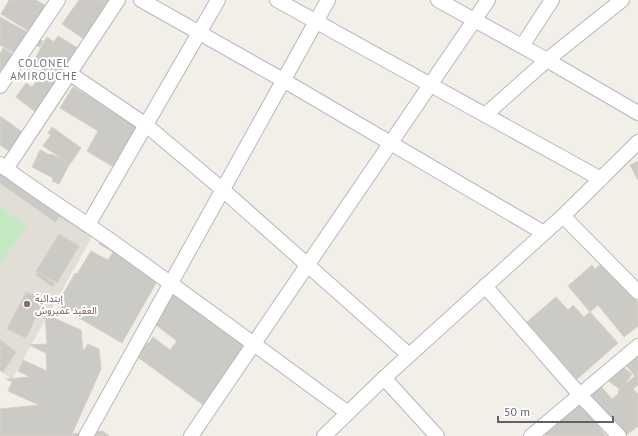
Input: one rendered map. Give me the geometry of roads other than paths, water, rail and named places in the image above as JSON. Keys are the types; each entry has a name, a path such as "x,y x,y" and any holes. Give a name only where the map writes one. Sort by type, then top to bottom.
{"street":[{"path":"0,86 58,0"},
{"path":"118,0 69,74 3,166 19,179 88,225 171,284 348,413"},
{"path":"141,0 284,80 544,233"},
{"path":"88,225 218,0"},
{"path":"277,0 601,179"},
{"path":"86,436 328,0"},
{"path":"438,0 547,60 638,114"},
{"path":"191,436 488,0"},
{"path":"522,46 552,0"},
{"path":"485,115 547,60 622,0"},
{"path":"69,74 146,125 223,190 409,355"},
{"path":"324,436 384,378 563,216 638,142"},
{"path":"563,216 638,292"},
{"path":"485,286 580,395 619,436"},
{"path":"531,436 638,346"},
{"path":"384,378 437,436"}],"place":[{"name":"إبتدائية العقيد عميروش","path":"27,304"}],"district":[{"name":"COLONEL AMIROUCHE","path":"44,69"}]}
